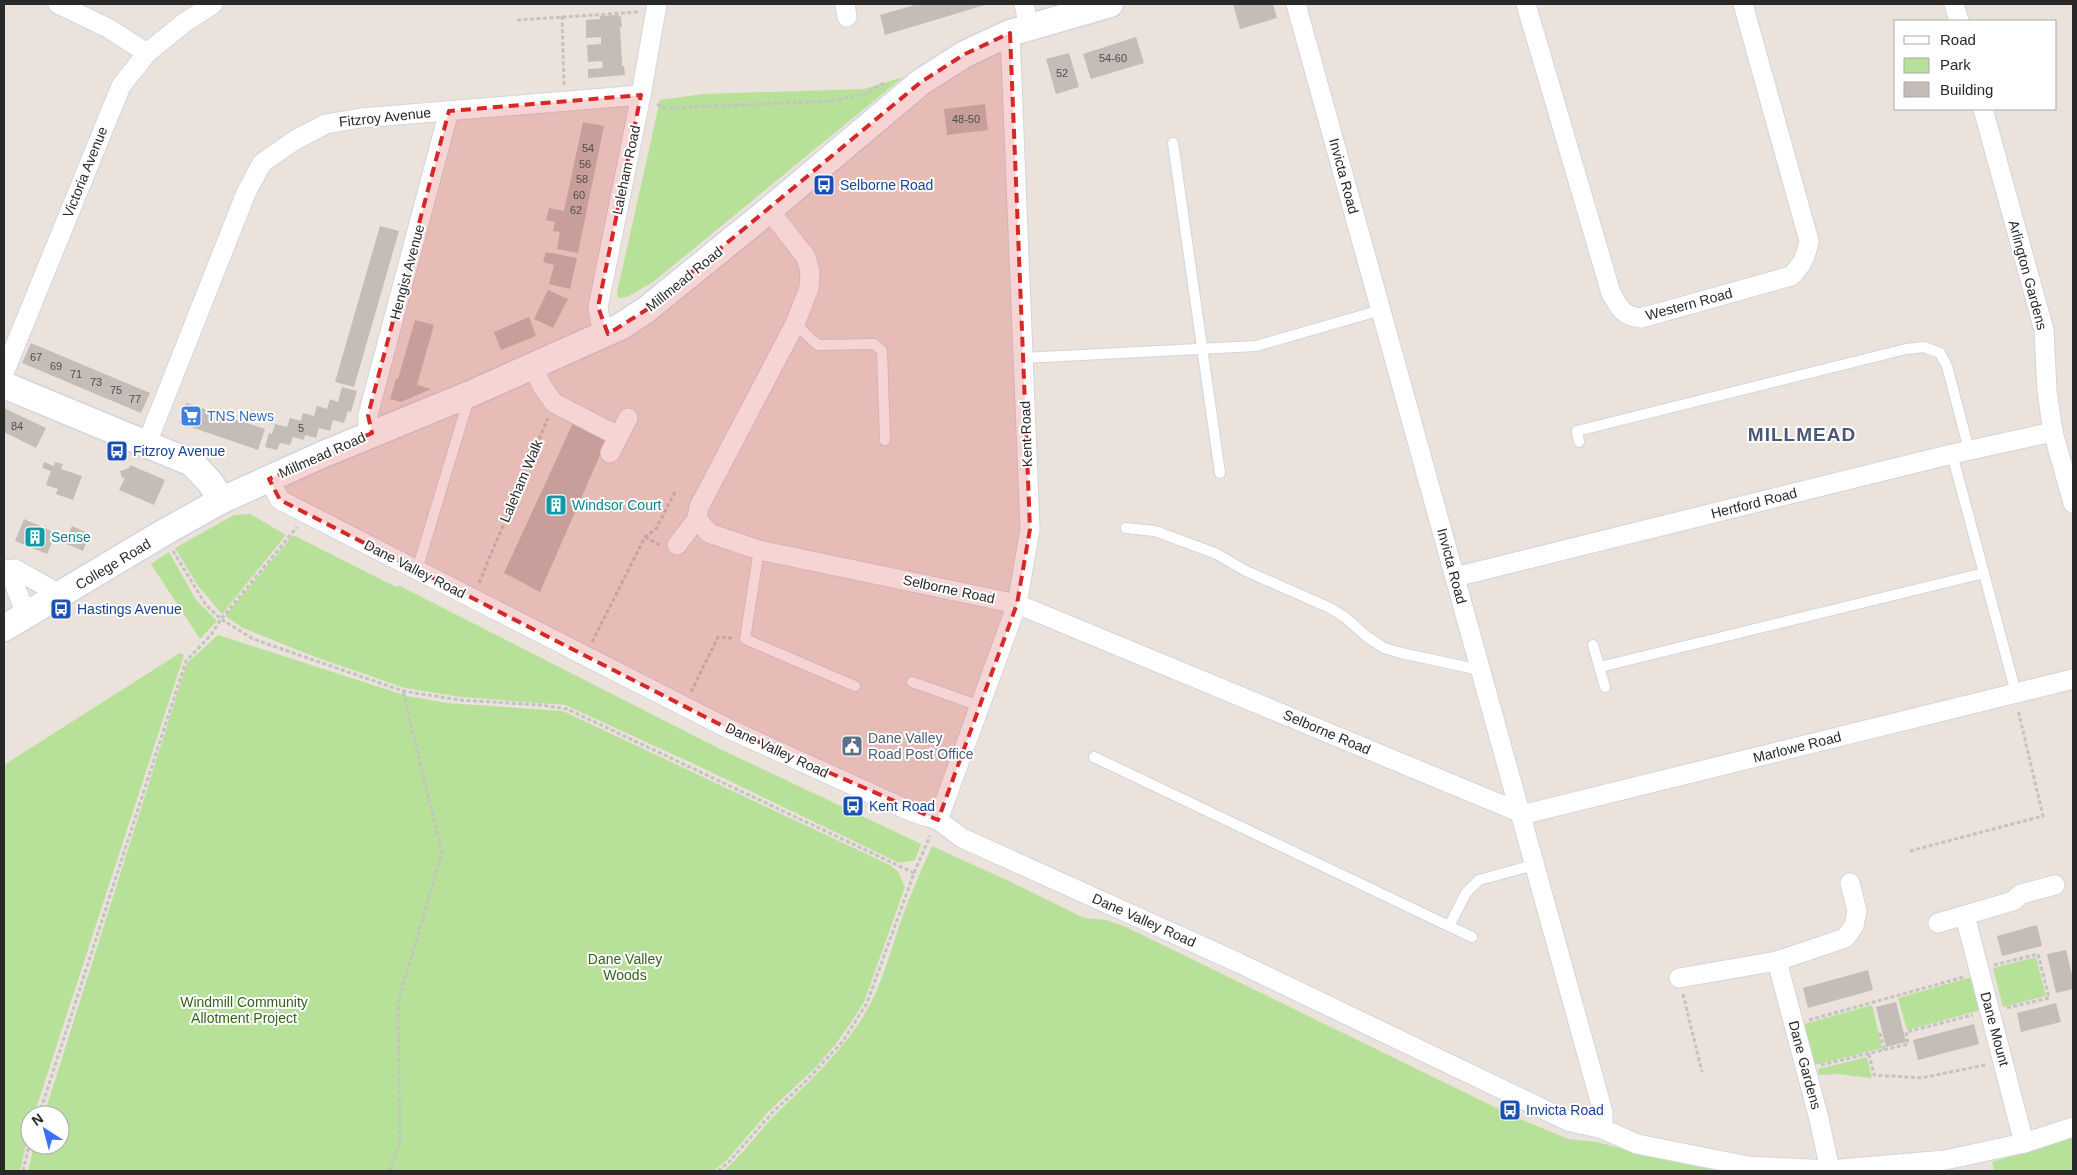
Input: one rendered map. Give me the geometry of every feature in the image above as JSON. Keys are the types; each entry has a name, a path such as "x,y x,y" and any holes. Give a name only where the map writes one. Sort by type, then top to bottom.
{"main road":[{"name":"Millmead Road","path":"222,500 372,433 470,394 608,334 646,310 769,210 921,82 1021,21 1110,4"},
{"path":"4,385 192,463 222,500"},
{"name":"College Road","path":"4,628 222,500"}],"street":[{"path":"58,4 108,28 147,53"},
{"name":"Victoria Avenue","path":"4,373 121,86 147,53 184,22 213,4"},
{"name":"Invicta Road","path":"1296,4 1603,1112 1603,1129"},
{"name":"Western Road","path":"1526,4 1611,293 1624,314 1632,318 1642,318 1791,276 1802,266 1806,256 1809,241 1743,4"},
{"path":"1954,4 1959,20"},
{"name":"Laleham Road","path":"608,334 600,320 598,307 642,95 656,8"},
{"name":"Kent Road","path":"938,820 1017,604 1030,529 1023,358 1021,21"},
{"name":"Fitzroy Avenue","path":"147,443 246,193 262,163 295,140 326,124 361,118 642,95"},
{"name":"Arlington Gardens","path":"1983,110 2044,330 2047,391 2053,432 2073,503"},
{"name":"Hengist Avenue","path":"372,433 368,423 368,415 449,111"},
{"path":"677,545 697,519 699,507 795,324 809,288 810,272 806,257 769,210"},
{"path":"534,366 542,386 554,403 614,444 628,418"},
{"name":"Hertford Road","path":"1454,577 1961,452 2053,432"},
{"name":"Dane Valley Road","path":"269,478 280,500 302,512 728,728 904,808 938,820 962,838 1238,963 1568,1120 1603,1129 1637,1144 1748,1166 1830,1170 1877,1169 1945,1160 2024,1143 2073,1128"},
{"name":"Selborne Road","path":"697,519 709,532 759,550 1017,604 1520,814"},
{"path":"4,570 15,569 61,595"},
{"path":"4,570 14,583 26,615"},
{"name":"Marlowe Road","path":"1520,814 2073,679"},
{"path":"1679,978 1777,961 1845,938 1854,926 1857,911 1850,884"},
{"path":"1938,923 2013,901 2021,894 2055,885"},
{"name":"Dane Mount","path":"1965,916 2024,1143"},
{"name":"Dane Gardens","path":"1777,961 1806,1069 1830,1170"}],"lane":[{"path":"1173,143 1220,473"},
{"path":"1023,358 1256,346 1381,310"},
{"path":"795,324 818,345 874,344 882,352 885,440"},
{"path":"1579,442 1577,431 1906,349 1924,348 1940,354 1947,366 1984,573 2015,693"},
{"path":"417,570 470,394"},
{"path":"1126,528 1155,531 1217,554 1246,571 1330,608 1384,648 1401,654 1480,670"},
{"path":"759,550 745,639 854,686"},
{"path":"1600,667 1984,573"},
{"path":"1593,645 1606,687"},
{"path":"912,682 980,706"},
{"path":"1094,757 1472,937"},
{"path":"1449,926 1466,894 1479,880 1534,865"}],"path":[{"path":"517,20 638,12 656,8"},
{"path":"562,16 564,101"},
{"path":"642,95 665,108 762,105 832,101 865,94 888,81"},
{"name":"Laleham Walk","path":"472,599 554,403"},
{"path":"585,656 645,537 656,529 676,490"},
{"path":"42,1105 186,661 211,635 222,619 296,530 302,512"},
{"path":"163,533 206,605 222,619 253,639 404,691 460,700 540,705 568,709 914,873"},
{"path":"684,706 718,637 745,639"},
{"path":"390,1171 400,1142 398,1002 442,853 404,691"},
{"path":"1910,851 2043,816 2015,693"},
{"path":"718,1171 729,1162 772,1113 806,1081 842,1041 867,1003 914,873 938,820"},
{"path":"1794,1024 2038,954 2049,998 1906,1032 1908,1044 1806,1069"},
{"path":"1679,978 1702,1072"},
{"path":"1880,1032 1884,1050"},
{"path":"1869,1054 1874,1076 1921,1078 2003,1061"},
{"path":"23,1171 27,1155"}],"highlighted area":[{"path":"1010,33 1030,529 1017,604 938,820 727,728 472,599 280,500 269,479 372,433 368,415 449,111 641,95 598,307 608,334 646,310 921,82 965,54"}],"green space":[{"path":"903,77 653,282 627,297 618,298 617,293 660,100 703,94 864,89"},
{"path":"250,514 286,535 222,614 198,586 175,548 234,515"},
{"path":"293,535 396,587 400,586 720,749 921,844 915,860 899,863 692,763 565,705 460,697 405,688 315,657 243,628 225,616"},
{"path":"169,552 196,600 217,621 200,639 151,564"},
{"path":"218,635 407,696 447,703 563,711 890,865 898,872 905,887 864,1002 835,1045 814,1069 769,1111 726,1161 713,1171 28,1171 32,1155 70,1155 70,1105 47,1105 187,663"},
{"path":"180,653 184,655 37,1105 20,1105 20,1155 24,1155 20,1171 4,1171 4,765"},
{"path":"932,846 1084,918 1106,920 1126,927 1515,1117 1568,1139 1596,1142 1683,1163 1734,1171 723,1171 831,1058 867,1010 876,992 904,911"},
{"path":"2036,957 2046,996 2003,1007 1993,968"},
{"path":"1972,977 1981,1010 1907,1030 1898,998"},
{"path":"1872,1005 1882,1048 1815,1065 1804,1024"},
{"path":"1867,1057 1872,1078 1837,1074 1819,1075 1818,1069"},
{"path":"2073,1137 2073,1171 1994,1171 1992,1162"}],"building":[{"path":"918,4 988,4 885,35 880,15"},
{"path":"1233,4 1273,4 1277,18 1240,29"},
{"path":"619,15 619,17 621,16 622,27 620,27 622,66 624,66 625,75 588,78 588,69 603,68 602,61 588,62 587,45 601,44 601,37 586,38 586,20 600,19 600,16"},
{"path":"1136,37 1144,63 1091,79 1083,54"},
{"path":"1069,53 1079,87 1056,94 1046,59"},
{"path":"985,104 988,130 947,135 944,109"},
{"path":"583,122 604,126 578,253 557,249 560,232 553,231 555,222 546,220 549,208 564,211"},
{"path":"380,226 399,231 354,387 335,382"},
{"path":"546,252 577,258 570,289 549,284 554,265 543,262"},
{"path":"548,290 568,299 553,328 534,319"},
{"path":"529,317 536,336 501,350 494,332"},
{"path":"415,320 434,325 417,385 431,389 401,402 390,399 396,379 398,379"},
{"path":"31,343 150,393 141,413 22,363"},
{"path":"342,387 357,391 351,412 348,411 344,423 333,420 330,431 319,428 316,438 305,435 304,440 293,437 290,445 280,443 277,450 265,447 269,433 272,434 275,424 287,427 290,418 301,421 303,413 314,416 317,406 327,409 330,399 338,402"},
{"path":"186,403 265,429 258,450 179,423"},
{"path":"4,408 46,428 36,448 4,432"},
{"name":"Windsor Court","path":"574,421 608,437 540,592 504,573"},
{"path":"44,462 54,466 55,462 63,464 61,469 82,476 73,500 56,494 58,489 46,485 51,471 42,468"},
{"path":"130,465 165,480 154,505 119,490 125,478 122,478 120,471 129,468"},
{"name":"Sense","path":"24,519 56,533 47,554 15,541"},
{"path":"72,526 90,534 83,551 64,543"},
{"path":"2037,925 2042,946 2002,956 1997,936"},
{"path":"2066,950 2073,979 2073,989 2056,993 2047,954"},
{"path":"1868,970 1873,990 1808,1008 1803,988"},
{"path":"1896,1002 1906,1042 1886,1047 1876,1007"},
{"path":"2056,1003 2061,1022 2021,1032 2017,1013"},
{"path":"1974,1024 1979,1044 1918,1060 1913,1040"}],"place":[{"name":"Selborne Road","path":"824,185"},
{"name":"TNS News","path":"191,416"},
{"name":"Fitzroy Avenue","path":"117,451"},
{"name":"Windsor Court","path":"556,505"},
{"name":"Sense","path":"35,537"},
{"name":"Hastings Avenue","path":"61,609"},
{"name":"Dane Valley Road Post Office","path":"852,746"},
{"name":"Kent Road","path":"853,806"},
{"name":"Invicta Road","path":"1510,1110"}],"district":[{"name":"MILLMEAD","path":"1802,434"}],"park label":[{"name":"Dane Valley Woods","path":"625,968"},
{"name":"Windmill Community Allotment Project","path":"244,1010"}]}
